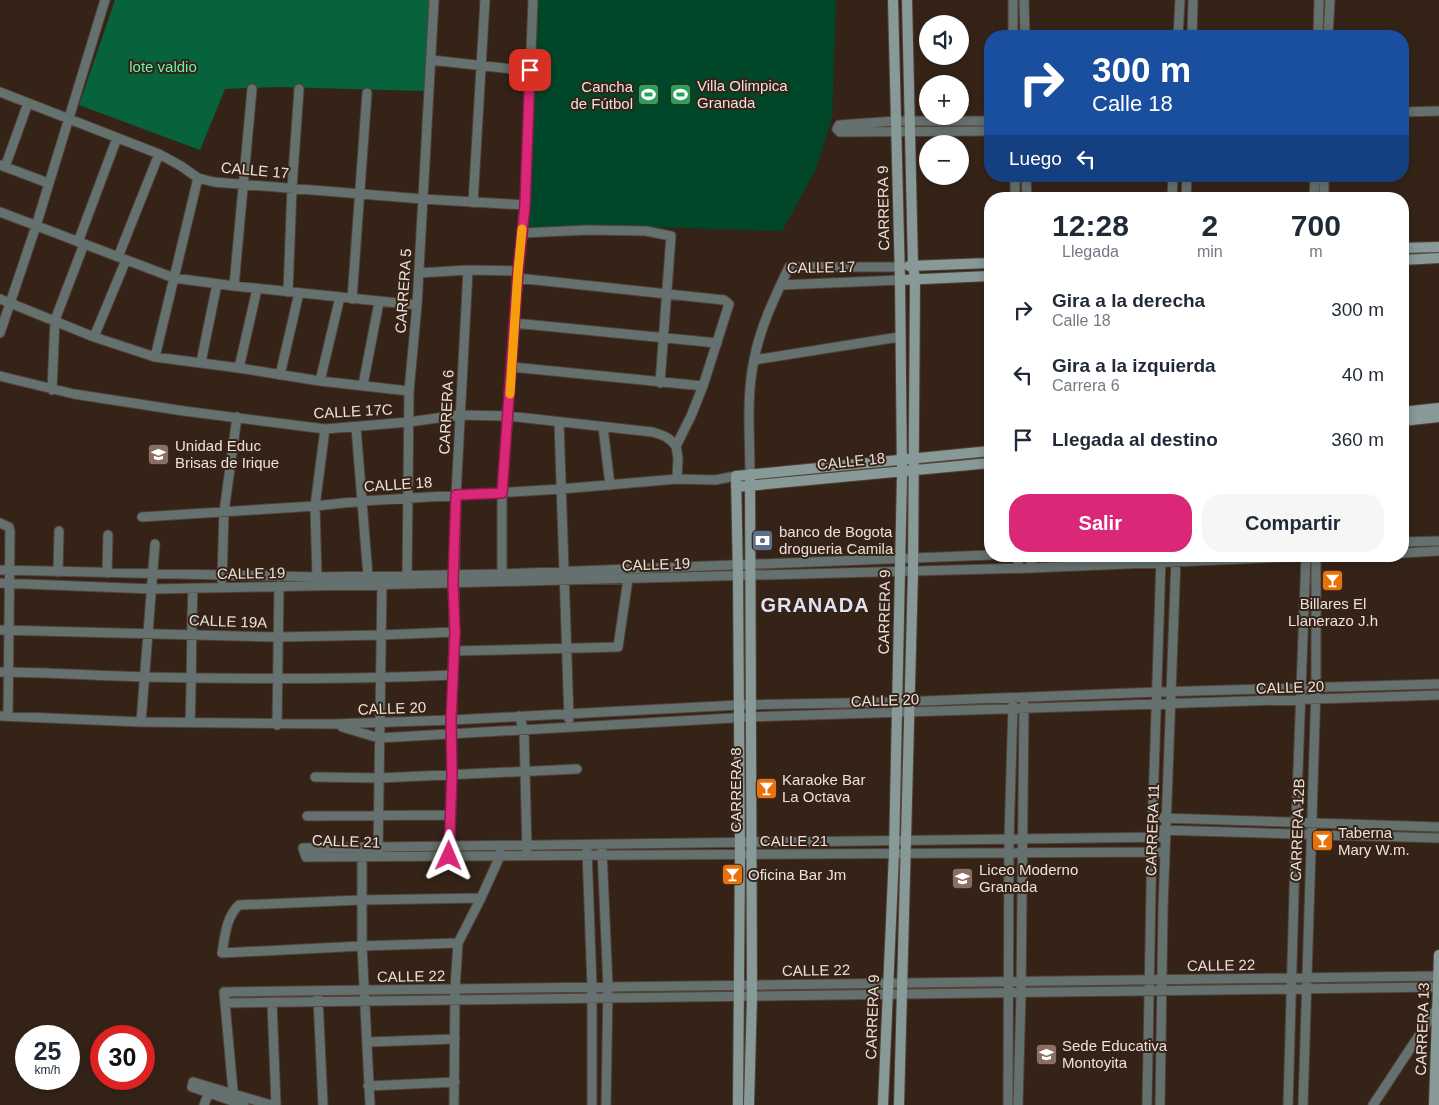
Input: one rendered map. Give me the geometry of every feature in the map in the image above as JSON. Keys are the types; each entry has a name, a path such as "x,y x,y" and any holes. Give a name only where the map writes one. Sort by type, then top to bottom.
{"street":[{"path":"0,333 36,226 105,0"},
{"name":"CARRERA 5","path":"407,580 409,391 417,305 434,0"},
{"path":"473,203 485,0"},
{"path":"502,578 502,493 514,323 525,205 533,0"},
{"name":"CARRERA 9","path":"894,0 900,280 899,337 902,460 900,571 905,840 899,1105"},
{"name":"CARRERA 9","path":"903,702 913,571 914,470 915,279 913,266 908,0"},
{"path":"1013,0 1013,30"},
{"path":"1024,0 1025,30"},
{"path":"1178,30 1180,0"},
{"path":"1192,30 1193,0"},
{"path":"1318,30 1319,0"},
{"path":"1328,30 1330,0"},
{"path":"431,60 530,70"},
{"path":"234,286 252,89"},
{"path":"288,292 292,188 299,89"},
{"name":"CALLE 17","path":"0,92 159,154 182,166 198,178 243,185 473,203 525,205"},
{"path":"352,299 367,93"},
{"path":"28,103 2,166 48,183"},
{"path":"1409,112 1439,111"},
{"path":"910,126 984,120"},
{"path":"896,126 840,132 837,129 839,125 910,126 984,131"},
{"path":"52,390 55,320 117,138"},
{"path":"94,336 159,154"},
{"path":"155,357 198,178"},
{"path":"0,212 174,278 258,289 417,305"},
{"path":"522,233 588,230 646,231 671,236 660,382"},
{"path":"1409,248 1439,247"},
{"path":"1409,260 1439,258"},
{"name":"CALLE 17","path":"984,264 899,267 788,267 780,284 984,276"},
{"path":"419,273 468,270 518,274 666,295 724,300 729,304 703,386 676,446 678,458 676,479"},
{"name":"CARRERA 6","path":"449,856 452,775 452,675 455,632 456,495 468,270"},
{"path":"200,362 217,284"},
{"path":"750,474 750,396 754,360 766,317 780,284"},
{"path":"239,368 258,289"},
{"path":"280,375 299,293"},
{"path":"320,381 340,298"},
{"path":"0,300 155,357 200,362 320,381 409,391"},
{"path":"363,385 379,302"},
{"path":"514,323 717,343"},
{"path":"754,360 899,337"},
{"path":"512,367 703,386"},
{"name":"CALLE 17C","path":"0,376 52,390 237,418 325,429 408,422 460,415 508,416 664,435 676,446"},
{"path":"1409,411 1439,408"},
{"path":"1409,420 1439,417"},
{"path":"222,588 224,512 237,418"},
{"path":"559,422 569,726"},
{"path":"356,427 368,576"},
{"path":"603,427 610,485"},
{"path":"317,577 315,506 325,429"},
{"name":"CALLE 18","path":"142,517 561,489 676,479 715,480 750,474 984,452"},
{"name":"CALLE 18","path":"715,480 736,487 984,464"},
{"name":"CARRERA 8","path":"748,1105 752,996 745,842 745,705 750,575 750,474"},
{"name":"CARRERA 8","path":"736,476 738,575 745,705"},
{"path":"0,523 9,527 4,584 4,716"},
{"path":"58,572 59,531"},
{"path":"107,573 108,535"},
{"path":"1409,542 1439,541"},
{"path":"141,722 155,544"},
{"path":"1409,553 1439,551"},
{"name":"CALLE 19","path":"563,576 612,569 984,555"},
{"path":"1018,562 1018,567"},
{"path":"1031,562 1031,568"},
{"name":"CALLE 19","path":"5,570 317,577 368,576 407,580 563,576 631,579 1031,568 1118,562"},
{"name":"CARRERA 11","path":"1146,1105 1161,562"},
{"name":"CARRERA 11","path":"1160,1105 1165,852 1176,562"},
{"name":"CARRERA 12B","path":"1288,1105 1306,562"},
{"name":"CARRERA 12B","path":"1302,1105 1316,688 1316,562"},
{"path":"612,569 612,579"},
{"path":"454,651 618,646 631,579"},
{"name":"CALLE 19","path":"4,584 222,588 382,584 407,580"},
{"path":"378,852 382,584"},
{"path":"277,725 280,586"},
{"path":"190,722 193,588"},
{"name":"CALLE 19A","path":"4,630 191,633 278,637 381,636 455,632"},
{"path":"4,672 144,677 380,679 452,675"},
{"name":"CALLE 20","path":"4,716 141,722 277,725 334,724 745,705 903,702 1439,684"},
{"name":"CALLE 20","path":"334,724 379,738 569,726 745,718 1439,695"},
{"path":"1008,1105 1012,697"},
{"path":"1018,1105 1024,697"},
{"name":"CARRERA 9","path":"884,1105 893,840 903,713"},
{"path":"519,716 524,730 528,845 526,855"},
{"path":"314,777 379,778 577,769"},
{"path":"1154,792 1168,792"},
{"path":"307,816 450,815"},
{"path":"1153,818 1439,827"},
{"name":"CALLE 21","path":"378,852 450,846 1022,839 1153,833 1312,834 1439,838"},
{"path":"587,844 592,987 592,1105"},
{"path":"602,844 608,987 606,1105"},
{"path":"454,1105 455,989 458,943 500,856 500,845"},
{"name":"CALLE 21","path":"362,852 306,857 302,848 449,856 1165,852"},
{"path":"362,852 362,946 370,1105"},
{"name":"CARRERA 8","path":"738,1105 738,985 746,854"},
{"path":"458,943 222,953 229,919 233,911 240,905 481,898"},
{"name":"CARRERA 13","path":"1434,1105 1439,954"},
{"name":"CALLE 22","path":"1438,987 225,1003 224,992 1439,976"},
{"path":"318,991 323,1105"},
{"path":"272,1002 276,1105"},
{"path":"225,1003 234,1098 244,1105"},
{"path":"1373,1105 1438,1008"},
{"path":"368,1042 455,1039"},
{"path":"1289,1064 1304,1065"},
{"path":"368,1086 455,1082"},
{"path":"204,1105 210,1091 271,1105"}],"green space":[{"name":"lote valdio","path":"115,0 431,0 425,91 278,87 225,89 200,150 79,105"},
{"name":"Villa Olimpica Granada","path":"533,0 836,0 832,118 815,171 782,231 647,227 522,233"}],"slow traffic":[{"path":"510,394 522,229"}],"place":[{"name":"Villa Olimpica Granada","path":"681,94"},
{"name":"Cancha de Fútbol","path":"649,95"},
{"name":"Unidad Educ Brisas de Irique","path":"159,454"},
{"name":"banco de Bogota drogueria Camila","path":"763,540"},
{"name":"Billares El Llanerazo J.h","path":"1333,580"},
{"name":"Karaoke Bar La Octava","path":"766,788"},
{"name":"Taberna Mary W.m.","path":"1322,841"},
{"name":"Oficina Bar Jm","path":"732,874"},
{"name":"Liceo Moderno Granada","path":"963,878"},
{"name":"Sede Educativa Montoyita","path":"1046,1054"}],"district":[{"name":"GRANADA","path":"815,605"}],"route":[{"path":"449,856 452,775 452,675 455,632 453,583 456,495 502,493 518,271 525,205 530,70"}]}
